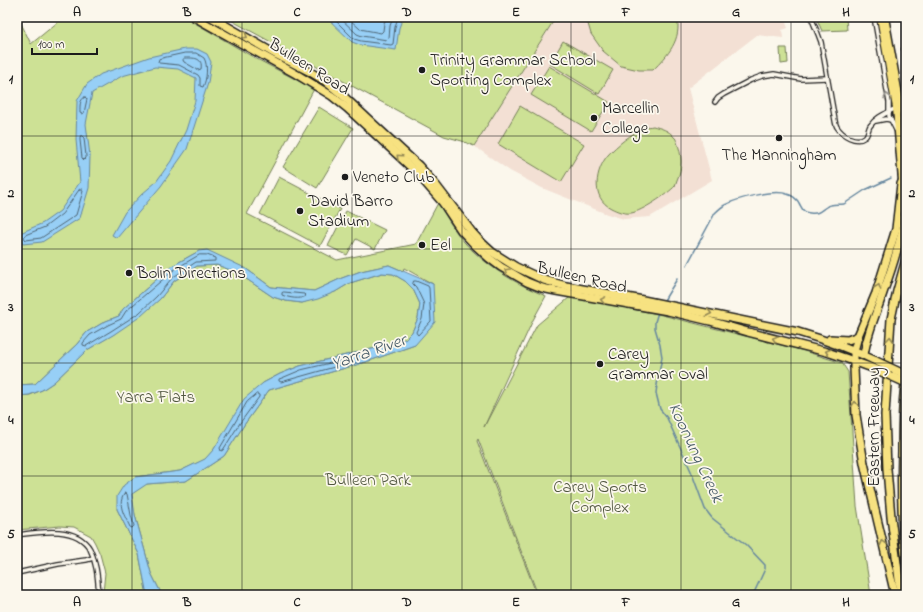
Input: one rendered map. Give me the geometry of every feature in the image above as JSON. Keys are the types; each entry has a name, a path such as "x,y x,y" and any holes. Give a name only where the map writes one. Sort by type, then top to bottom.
{"highway":[{"name":"Bulleen Road","path":"194,17 310,82 332,96 415,171 443,203 466,235 476,246 501,267 528,282 542,288 560,292 642,303 673,312 710,320 854,361 906,383"},
{"name":"Bulleen Road","path":"211,17 277,55 312,73 340,93 420,166 480,241 492,252 516,267 557,284 642,303 784,329 820,338 854,351 906,375"},
{"path":"895,595 864,463 856,415 854,351 858,336 876,293 896,229 902,184 906,173"},
{"path":"864,356 865,346 896,253 906,216"},
{"name":"Eastern Freeway","path":"901,595 891,517 885,415 891,319 906,259"},
{"path":"820,338 848,340 858,336"},
{"name":"Eastern Freeway","path":"906,375 902,415 901,471 902,523 906,562"}],"main road":[{"path":"880,17 896,108 902,184"},
{"path":"885,17 906,134"},
{"path":"900,153 904,149 905,123"}],"street":[{"path":"811,17 820,38 837,127 847,136 854,139 863,138 866,136 870,127 875,121 882,115 896,108"},
{"path":"874,17 889,102 889,112 891,120 898,132"},
{"path":"715,102 720,96 762,76 774,74 801,78 827,78"},
{"path":"875,121 881,119 891,120"},
{"path":"17,535 60,532 74,536 85,543 90,550 96,566 99,595"},
{"path":"17,573 93,558"}],"shaded area":[{"name":"Marcellin College","path":"556,17 789,17 785,20 788,28 782,30 783,38 757,35 688,88 712,180 650,217 624,219 607,214 542,188 510,171 474,146"}],"green space":[{"path":"17,17 31,44 64,17 185,17 253,57 314,89 247,214 337,260 416,244 438,203 458,234 468,246 489,265 507,277 546,296 533,320 484,427 537,325 570,297 658,314 804,351 842,363 848,372 857,506 871,595 538,595 478,439 477,441 537,595 162,595 151,573 135,515 131,494 146,484 186,481 224,456 269,390 366,362 415,345 433,284 404,268 403,271 389,265 361,271 314,291 271,287 245,268 199,251 172,266 123,309 119,316 106,321 87,332 77,344 35,384 17,385"},
{"name":"Trinity Grammar School Sporting Complex","path":"225,17 556,17 474,146 444,136"},
{"path":"586,17 677,17 678,25 676,40 669,53 653,70 639,70 621,66 603,51 591,34"},
{"path":"816,17 846,17 847,30 822,31"},
{"path":"563,41 613,70 599,94 550,64"},
{"path":"780,48 787,48 788,63 781,64"},
{"path":"549,66 609,102 591,131 531,95"},
{"path":"520,106 584,144 561,182 498,144"},
{"path":"319,107 353,128 317,188 283,167"},
{"path":"653,126 670,133 677,142 681,156 681,166 675,186 654,202 636,212 626,213 611,208 600,198 598,191 597,183 600,168 611,151 629,136 645,127"},
{"name":"David Barro Stadium","path":"279,177 340,209 320,246 260,214"},
{"path":"346,211 385,230 375,249 356,239 347,255 328,246"},
{"name":"Yarra Flats","path":"217,265 236,272 273,297 286,301 302,303 335,292 350,283 382,273 393,274 405,281 413,289 420,304 418,318 412,332 405,339 386,346 300,366 263,383 206,459 180,471 135,477 117,509 139,554 147,595 103,595 105,573 100,554 91,536 74,527 60,526 17,530 17,396 30,395 42,390 54,382 87,350 114,334 160,299 174,281 197,266"}],"water":[{"path":"326,17 403,17 399,28 396,50 360,45 352,42"},
{"path":"185,49 197,49 207,54 211,62 208,83 187,149 161,186 117,238 112,235 125,212 156,182 171,161 186,130 195,101 196,78 178,69 155,67 122,76 92,93 86,124 90,156 89,188 80,218 42,242 23,244 18,234 43,223 60,211 80,182 76,140 77,101 87,84 101,74 149,57"},
{"name":"Yarra River","path":"207,250 245,268 271,287 314,291 361,271 389,265 433,284 435,322 415,345 366,362 269,390 224,456 186,481 147,484 132,494 135,515 151,573 162,595 147,595 139,554 117,509 117,496 124,485 135,477 180,471 205,459 214,449 244,399 263,383 300,366 386,346 405,339 412,332 418,318 420,304 413,289 405,281 393,274 382,273 350,283 335,292 318,299 302,303 286,301 273,297 236,272 217,265 197,266 174,281 160,299 141,316 87,350 54,382 42,390 29,395 17,396 17,385 35,384 77,344 87,332 106,321 119,316 123,309 172,266 199,251"}],"waterway":[{"name":"Koonung Creek","path":"687,265 715,213 727,204 740,199 766,193 781,193 794,197 806,212 815,213 830,205 844,204 865,190 891,178"},
{"name":"Koonung Creek","path":"663,302 677,279"},
{"name":"Koonung Creek","path":"658,312 655,328 662,357 656,393 660,409 667,418 691,471 705,509 712,518 746,545 765,565 765,569 753,595"}],"place":[{"name":"Trinity Grammar School Sporting Complex","path":"422,70"},
{"name":"Marcellin College","path":"594,118"},
{"name":"The Manningham","path":"779,138"},
{"name":"Veneto Club","path":"345,177"},
{"name":"David Barro Stadium","path":"300,211"},
{"name":"Eel","path":"422,245"},
{"name":"Bolin Directions","path":"129,273"},
{"name":"Carey Grammar Oval","path":"600,364"}],"park label":[{"name":"Bulleen Park","path":"368,480"},
{"name":"Carey Sports Complex","path":"600,497"}]}
